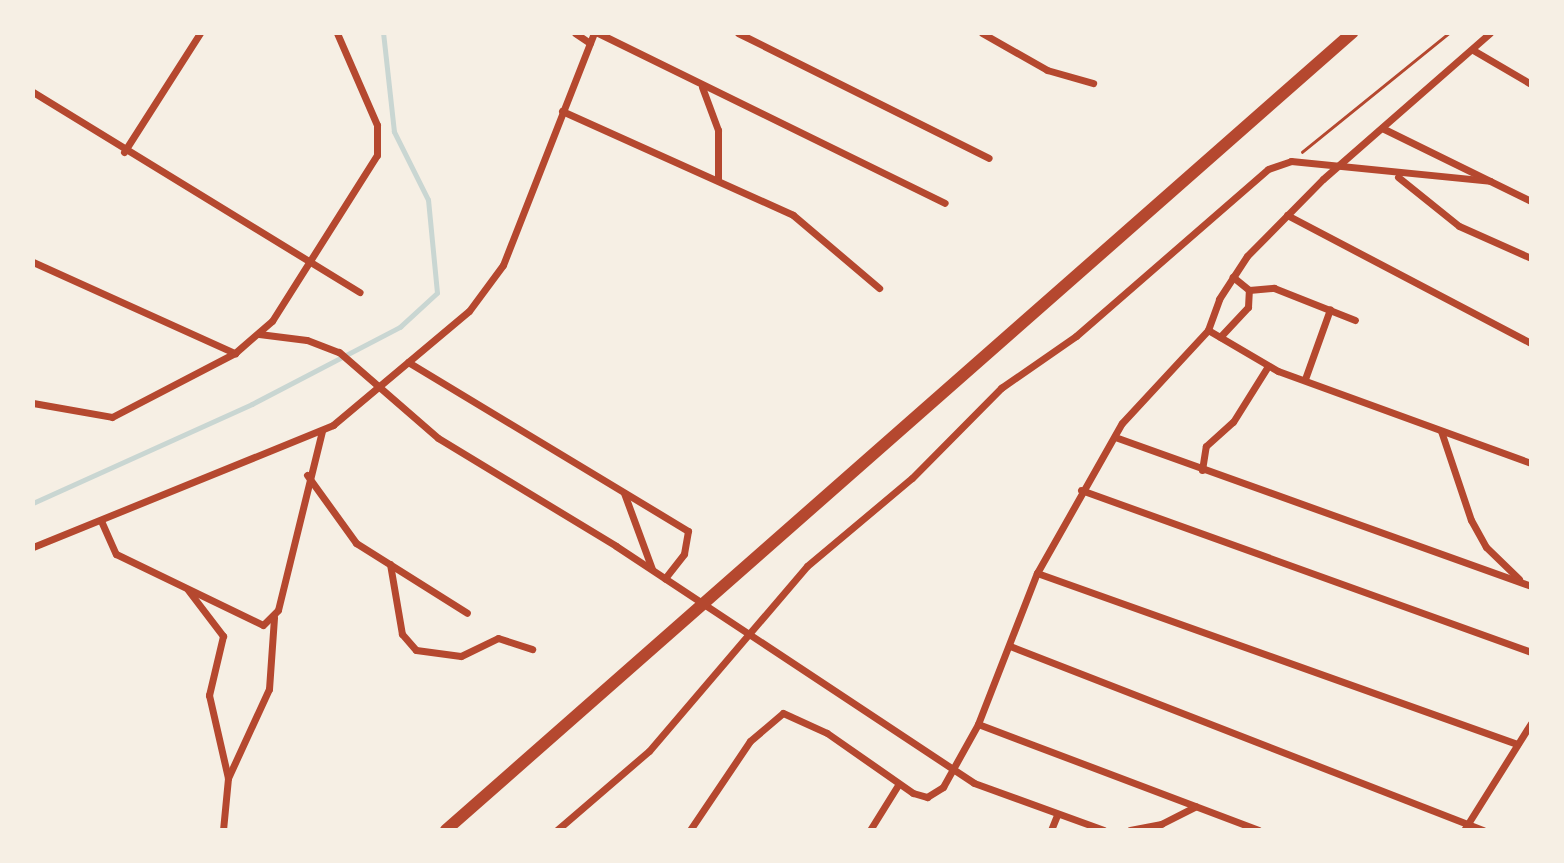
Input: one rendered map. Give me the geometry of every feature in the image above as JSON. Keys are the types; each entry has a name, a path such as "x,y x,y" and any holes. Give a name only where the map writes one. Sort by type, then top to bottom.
{"highway":[{"path":"446,830 1352,33"}],"street":[{"path":"124,152 200,33"},
{"path":"33,403 97,418 128,410 235,353 259,334 313,261 372,166 377,125 337,33"},
{"path":"575,33 590,43"},
{"path":"33,547 102,523 322,430 408,362 494,283 596,33 702,87 945,203"},
{"path":"738,33 989,158"},
{"path":"982,33 1047,70 1093,83"},
{"path":"690,830 694,816 750,741 783,713 827,733 898,785 926,797 954,769 978,724 1037,573 1115,436 1208,330 1233,277 1287,215 1334,169 1474,50 1490,33"},
{"path":"1474,50 1531,84"},
{"path":"702,87 718,130 718,180"},
{"path":"33,92 124,152 313,261 360,292"},
{"path":"562,111 718,180 815,229 879,288"},
{"path":"1382,128 1531,201"},
{"path":"557,830 657,742 786,586 912,478 1001,388 1076,336 1268,169 1291,161 1397,176 1490,181"},
{"path":"1397,176 1459,226 1531,258"},
{"path":"1287,215 1531,343"},
{"path":"33,262 235,353"},
{"path":"1233,277 1249,290 1274,288 1355,320"},
{"path":"1220,337 1248,307 1249,290"},
{"path":"1305,379 1330,309"},
{"path":"1208,330 1268,366 1531,463"},
{"path":"259,334 325,345 438,438 652,569 746,635 954,769 1057,816 1104,830"},
{"path":"408,362 688,531 684,554 665,578"},
{"path":"1202,470 1206,446 1233,422 1268,366"},
{"path":"228,778 269,689 274,617 307,475 322,430"},
{"path":"1441,431 1471,520 1486,547 1527,585"},
{"path":"1115,436 1202,470 1527,585"},
{"path":"307,475 326,494 346,531 390,564 467,613"},
{"path":"1082,490 1531,652"},
{"path":"624,492 652,569"},
{"path":"102,523 117,554 183,584 254,622 263,625 274,617"},
{"path":"390,564 402,634 416,650 461,656 498,638 532,649"},
{"path":"1037,573 1517,744"},
{"path":"183,584 223,636 209,695 228,778 223,830"},
{"path":"1010,646 1470,821 1483,830"},
{"path":"1464,830 1531,723"},
{"path":"978,724 1259,830"},
{"path":"870,830 898,785"},
{"path":"1130,830 1161,824 1196,806"},
{"path":"1051,830 1057,816"}],"path":[{"path":"1291,161 1449,33"}],"waterway":[{"path":"33,503 252,404 400,327 437,293 428,200 394,132 383,33"}]}
